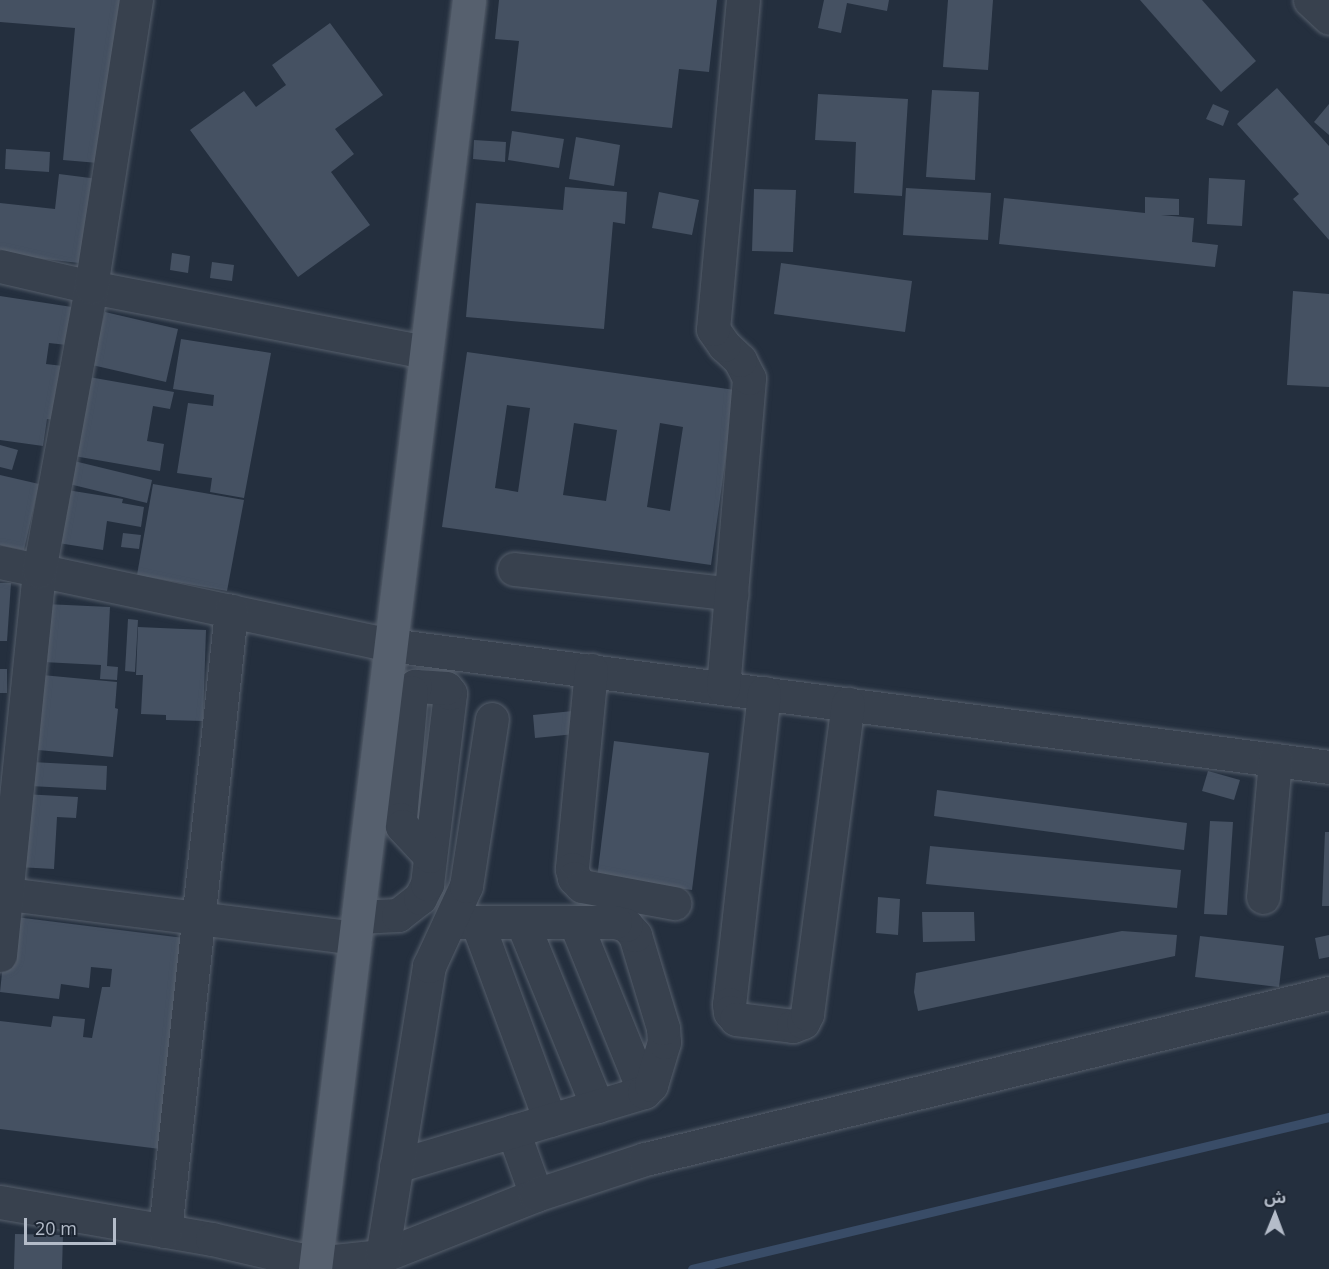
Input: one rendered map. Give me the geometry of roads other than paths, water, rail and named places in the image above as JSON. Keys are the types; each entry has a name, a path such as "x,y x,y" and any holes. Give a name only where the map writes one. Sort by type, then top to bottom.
{"main road":[{"path":"315,1266 469,0"}],"street":[{"path":"0,955 3,893 39,571 91,287 136,0"},
{"path":"723,688 749,378 740,360 724,345 713,329 743,0"},
{"path":"0,266 91,287 426,352"},
{"path":"0,562 390,645 1329,767"},
{"path":"514,570 732,594"},
{"path":"165,1231 231,611"},
{"path":"591,670 572,869 574,878 582,886 674,903"},
{"path":"764,693 729,1004 730,1012 736,1019 793,1026 803,1022 807,1014 848,704"},
{"path":"492,719 466,885 464,922 550,1120"},
{"path":"1263,897 1275,760"},
{"path":"3,893 197,918 356,928 408,910 420,898 427,884 430,856"},
{"path":"396,1166 644,1092 651,1085 664,1042 663,1028 635,935 626,925 615,922 464,922"},
{"path":"382,1256 429,966 464,922"},
{"path":"522,922 597,1106"},
{"path":"575,922 644,1092"},
{"path":"0,1202 165,1231 315,1266 382,1256 536,1195 645,1159 1329,993"},
{"path":"513,1131 536,1195"}],"waterway":[{"path":"692,1269 1329,1117"}]}
